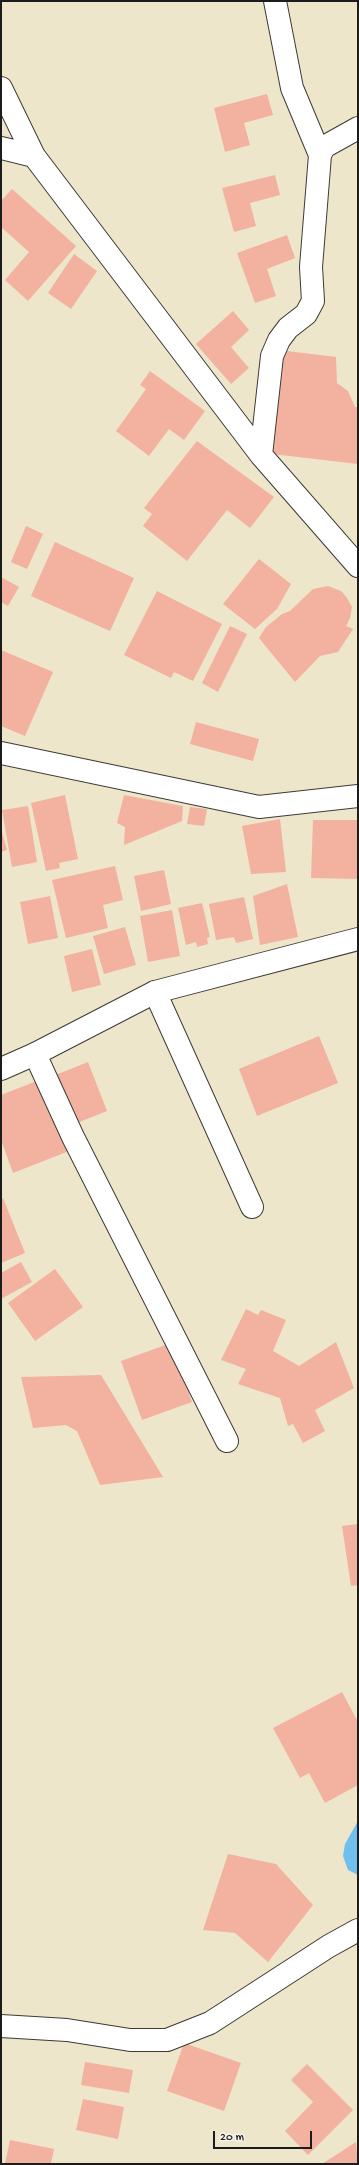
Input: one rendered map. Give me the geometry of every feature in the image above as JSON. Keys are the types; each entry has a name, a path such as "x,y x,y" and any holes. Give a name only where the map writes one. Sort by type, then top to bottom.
{"street":[{"path":"276,1 292,88 320,155"},
{"path":"1,88 34,156 261,455 358,566"},
{"path":"261,455 272,356 279,340 288,328 306,314 312,301 311,267 320,155 324,147 358,128"},
{"path":"1,148 34,156"},
{"path":"1,753 259,807 358,796"},
{"path":"1,1069 35,1054 155,992 358,939"},
{"path":"155,992 252,1207"},
{"path":"35,1054 73,1138 227,1441"},
{"path":"1,2026 67,2030 130,2040 167,2040 210,2023 329,1946 358,1930"}],"water":[{"path":"358,1821 358,1875 348,1870 343,1856 345,1844"}],"building":[{"path":"267,94 273,115 244,123 250,145 225,152 214,108"},
{"path":"275,175 280,195 250,203 256,226 234,232 222,188"},
{"path":"12,189 76,246 28,301 5,280 29,252 1,227 1,201"},
{"path":"287,235 295,258 267,269 276,296 255,303 237,253"},
{"path":"74,254 97,271 71,309 48,293"},
{"path":"233,311 249,330 231,347 249,368 231,384 196,344"},
{"path":"279,350 336,357 337,383 348,391 355,407 358,407 358,464 272,454"},
{"path":"150,371 205,411 184,440 169,429 149,456 116,431 146,389 140,385"},
{"path":"197,441 274,497 250,528 227,510 187,561 143,526 152,514 144,508"},
{"path":"26,526 43,534 27,569 11,562"},
{"path":"55,542 134,578 110,631 31,596"},
{"path":"259,559 291,584 277,609 255,629 223,604"},
{"path":"1,577 19,587 8,606 1,602"},
{"path":"328,586 341,591 347,598 352,607 350,618 346,626 353,629 338,652 320,656 295,682 259,638 266,627 282,614 290,611 313,589"},
{"path":"157,591 222,624 193,681 174,672 171,678 124,655"},
{"path":"230,626 247,634 218,692 202,683"},
{"path":"1,650 53,672 25,736 1,726"},
{"path":"196,722 259,739 253,761 190,744"},
{"path":"65,795 78,859 59,863 60,868 46,871 31,803"},
{"path":"124,795 183,806 182,821 124,845 125,827 117,823"},
{"path":"28,806 37,862 12,867 2,810"},
{"path":"190,807 207,809 204,826 187,824"},
{"path":"280,819 286,872 251,874 242,826"},
{"path":"313,820 358,820 358,879 311,878"},
{"path":"1,829 7,850 1,852"},
{"path":"115,866 123,900 103,905 108,928 66,938 52,880"},
{"path":"164,870 171,904 141,911 134,876"},
{"path":"287,884 298,937 260,945 253,896"},
{"path":"50,896 58,938 28,944 20,902"},
{"path":"244,897 253,939 236,943 234,937 216,940 209,904"},
{"path":"202,903 210,937 207,938 208,944 197,947 196,942 186,945 178,908"},
{"path":"172,910 180,956 148,962 140,916"},
{"path":"125,927 136,965 104,974 93,936"},
{"path":"92,949 101,985 72,992 64,956"},
{"path":"319,1036 338,1083 257,1116 239,1069"},
{"path":"88,1062 107,1111 72,1125 53,1076"},
{"path":"42,1079 69,1151 13,1173 1,1140 1,1095"},
{"path":"3,1198 25,1253 1,1263 1,1199"},
{"path":"21,1262 32,1282 1,1299 1,1273"},
{"path":"55,1269 83,1307 35,1341 8,1303"},
{"path":"246,1309 258,1315 261,1310 286,1320 273,1351 299,1366 336,1342 354,1388 315,1410 325,1431 303,1443 293,1424 288,1426 280,1398 238,1384 246,1369 221,1360"},
{"path":"171,1343 192,1402 142,1420 121,1361"},
{"path":"101,1375 163,1477 100,1485 77,1431 66,1425 33,1428 21,1377"},
{"path":"358,1524 358,1585 351,1586 342,1526"},
{"path":"342,1692 358,1722 358,1785 325,1803 309,1773 300,1778 273,1728"},
{"path":"228,1854 276,1864 313,1905 268,1962 235,1933 203,1930"},
{"path":"184,2043 241,2063 224,2111 167,2091"},
{"path":"85,2062 133,2070 129,2093 81,2085"},
{"path":"307,2064 353,2110 308,2155 285,2131 313,2102 291,2080"},
{"path":"83,2099 124,2107 118,2139 76,2130"},
{"path":"10,2140 54,2149 51,2164 5,2164"},
{"path":"356,2142 358,2164 322,2164"}]}
